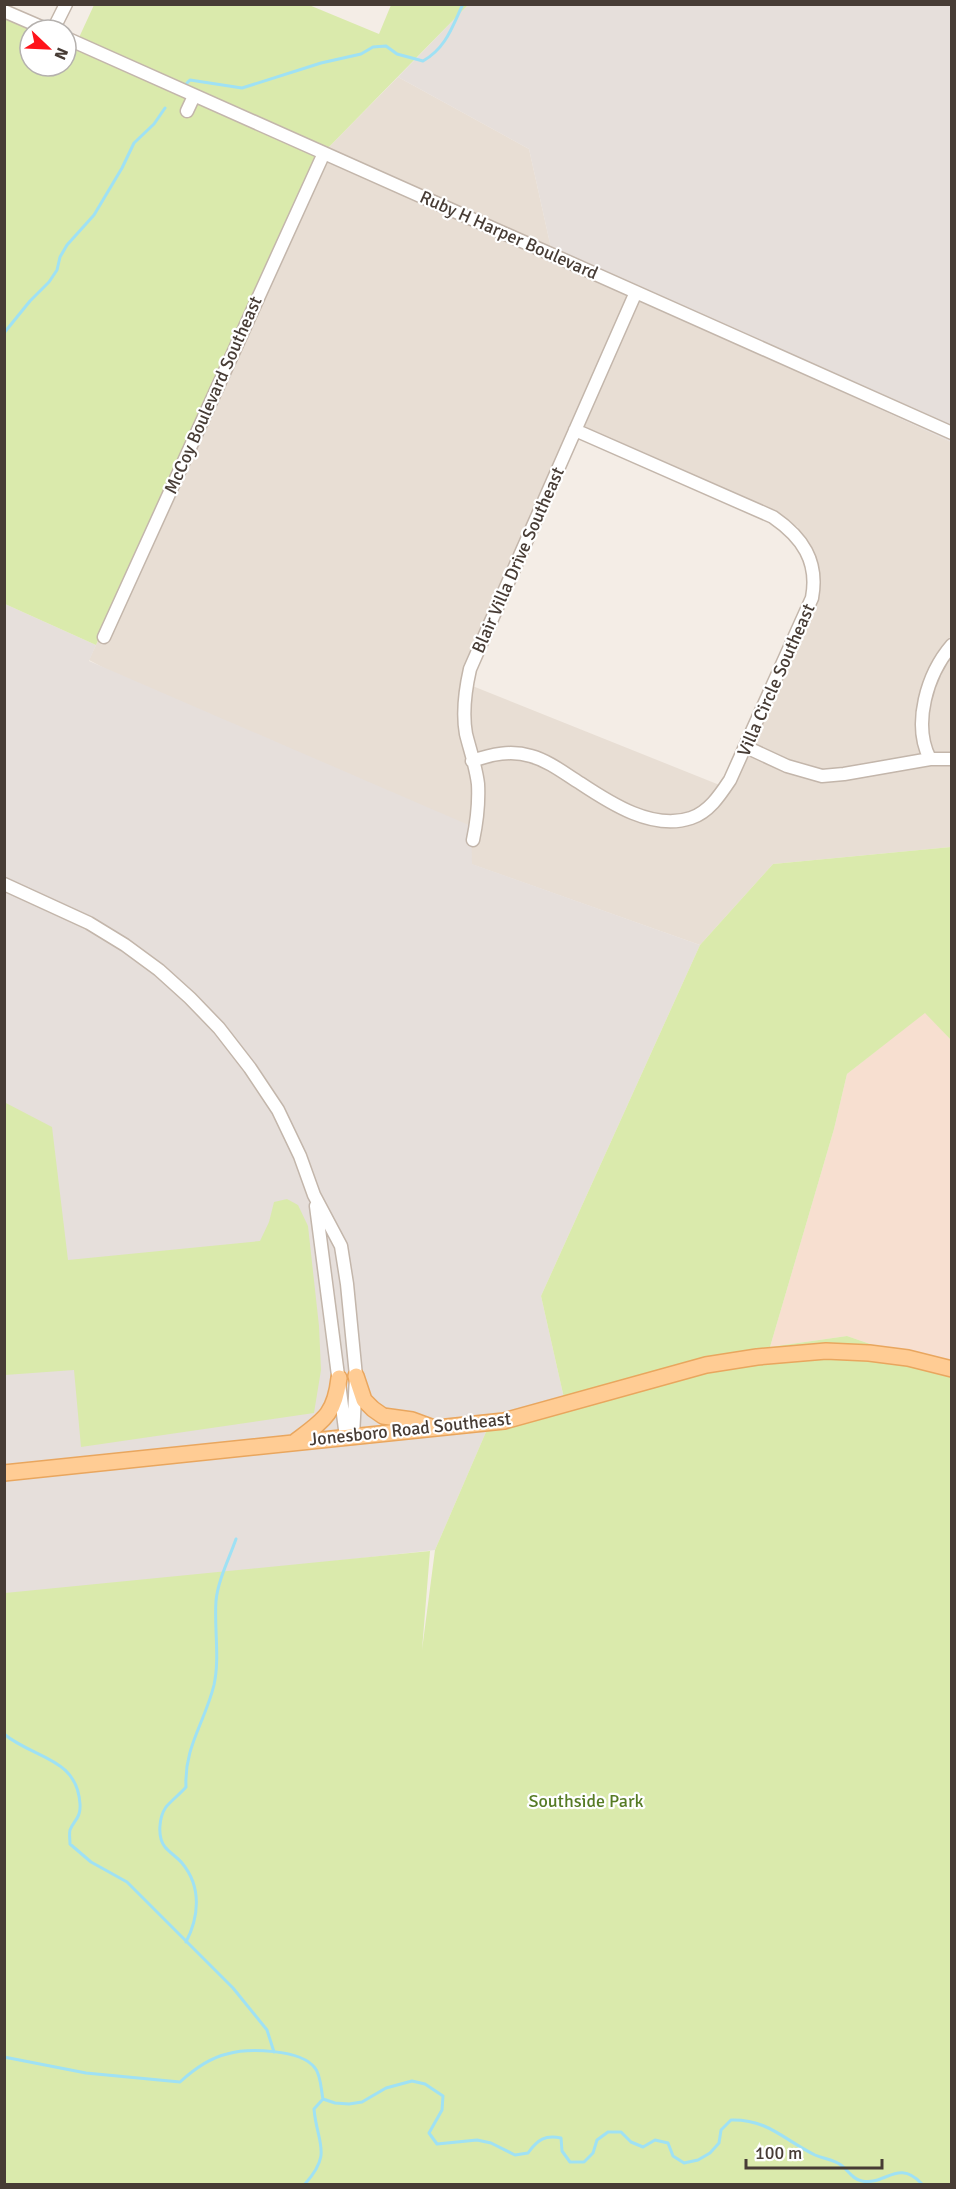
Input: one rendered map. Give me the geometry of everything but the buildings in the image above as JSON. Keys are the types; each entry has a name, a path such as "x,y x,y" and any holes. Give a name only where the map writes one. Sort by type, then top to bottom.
{"main road":[{"name":"Jonesboro Road Southeast","path":"4,1473 504,1421 706,1365 756,1357 826,1351 870,1353 908,1358 951,1369"},
{"path":"356,1376 364,1400 383,1416 412,1420 437,1428"},
{"path":"293,1442 326,1417 337,1399 339,1378"}],"street":[{"path":"59,18 66,4"},
{"path":"4,11 20,18"},
{"name":"Ruby H Harper Boulevard","path":"78,43 951,433"},
{"path":"187,111 194,96"},
{"name":"McCoy Boulevard Southeast","path":"104,637 324,153"},
{"name":"Blair Villa Drive Southeast","path":"473,840 478,798 477,781 464,712 470,669 636,292"},
{"name":"Villa Circle Southeast","path":"472,761 502,753 532,756 631,812 649,819 673,821 691,818 717,800 730,780 812,598 814,574 805,547 791,530 773,517 575,430"},
{"path":"930,759 922,734 923,706 944,655 951,645"},
{"path":"746,747 787,766 822,776 930,759 951,759"},
{"path":"4,884 89,923 139,955 190,998 219,1028 250,1068 278,1110 300,1155 314,1195 341,1246 356,1376 350,1437"},
{"path":"314,1195 339,1378 350,1437"},
{"path":"333,1332 352,1330"}],"shaded area":[{"path":"468,5 951,5 951,442 553,257 529,149 398,77"},
{"path":"398,77 529,149 553,257 951,442 951,847 773,864 700,945 471,864 89,660 326,150","holes":["575,422 798,527 817,586 727,788 460,681"]},
{"path":"5,604 96,645 89,661 471,826 472,864 700,945 541,1296 566,1407 492,1418 435,1550 5,1596"},
{"path":"925,1012 951,1040 951,1372 847,1336 770,1347 834,1129 847,1074"}],"green space":[{"path":"94,5 309,5 379,34 391,5 468,5 326,150 96,645 5,604 5,12 18,18 18,78 78,78 78,40"},
{"name":"Southside Park","path":"951,847 951,1040 925,1013 847,1074 834,1129 770,1347 847,1336 951,1372 951,2184 5,2184 5,1593 430,1551 422,1650 435,1550 492,1418 566,1407 541,1296 700,945 773,864"},
{"path":"4,1102 52,1127 68,1260 260,1241 269,1222 274,1202 287,1199 298,1205 308,1226 319,1326 321,1370 314,1413 81,1447 74,1370 5,1375"}],"waterway":[{"path":"187,83 190,80 242,88 321,63 361,54 373,47 386,46 397,54 423,61 443,43 463,4"},
{"path":"4,333 49,282 57,270 60,257 67,245 94,215 134,143 154,124 165,108"},
{"path":"186,1942 196,1912 193,1882 182,1863 162,1843 160,1821 166,1807 186,1787 188,1759 214,1685 217,1664 217,1593 236,1539"},
{"path":"4,1734 63,1768 71,1777 77,1789 80,1809 70,1830 70,1844 91,1862 127,1882 233,1988 267,2030 274,2052"},
{"path":"4,2057 86,2073 180,2082 214,2058 236,2052 274,2052 298,2057 315,2068 320,2079 323,2099"},
{"path":"323,2099 349,2104 362,2102 386,2088 412,2081 425,2084 443,2096 442,2110 429,2133 437,2144 477,2140 491,2143 515,2155 528,2153 542,2139 555,2137 561,2138 562,2151 570,2162 584,2162 593,2153 597,2140 608,2132 621,2132 631,2142 643,2147 655,2140 668,2143 673,2156 684,2163 698,2160 710,2153 719,2143 721,2130 731,2120 744,2121 775,2131 815,2155 838,2163 859,2180 878,2180 906,2173 922,2184"},
{"path":"305,2184 314,2173 321,2156 314,2109 323,2099"}]}
